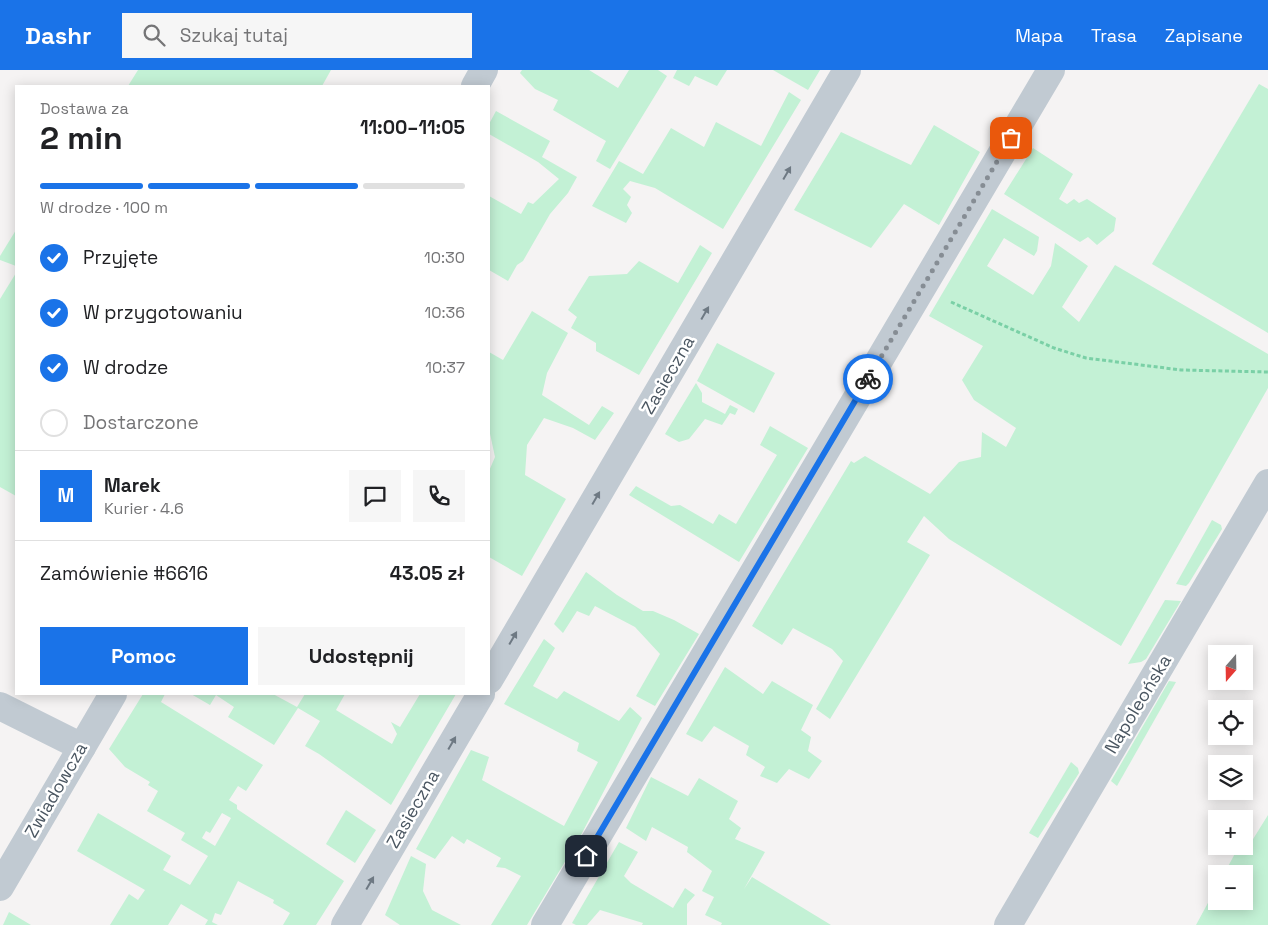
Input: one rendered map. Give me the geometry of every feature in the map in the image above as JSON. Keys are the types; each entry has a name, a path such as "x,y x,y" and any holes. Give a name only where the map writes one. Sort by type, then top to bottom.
{"street":[{"path":"475,85 484,70"},
{"name":"Zasieczna","path":"490,678 847,70"},
{"path":"545,925 1051,70"},
{"name":"Napoleońska","path":"1008,925 1268,483"},
{"name":"Zwiadowcza","path":"0,887 112,695"},
{"name":"Zasieczna","path":"345,925 480,695"},
{"path":"0,706 82,746"}],"path":[{"path":"921,289 1054,348 1086,358 1181,370 1268,372"}],"green space":[{"path":"138,70 331,70 323,85 129,85"},
{"path":"522,70 589,70 618,88 629,70 658,70 667,76 610,169 596,161 606,141 553,110 558,100 535,89 520,73"},
{"path":"677,70 727,70 717,86 695,76 689,86 673,78"},
{"path":"773,70 820,70 808,90"},
{"path":"1259,84 1268,89 1268,333 1152,264"},
{"path":"789,92 801,100 723,229 655,188 630,181 623,189 631,197 627,205 632,213 626,223 592,206 619,161 643,174 671,128 704,147 716,122 761,146"},
{"path":"496,111 550,141 542,157 577,177 568,193 550,214 523,261 517,265 508,281 490,271 490,197 521,214 528,202 533,204 559,179 538,162 490,135 490,122"},
{"path":"934,125 980,152 939,225 904,204 871,248 794,210 841,132 911,165"},
{"path":"1033,148 1073,174 1059,199 1067,204 1074,199 1079,203 1087,199 1116,218 1114,231 1097,245 1088,237 1080,242 1004,194"},
{"path":"992,209 1039,237 1037,251 1034,256 1004,238 987,266 1033,295 1051,266 1055,243 1088,266 1062,307 1079,322 1115,265 1268,354 1268,388 1121,646 949,539 924,516 907,542 930,555 830,719 816,709 843,661 832,649 793,628 782,645 752,626 851,461 854,463 865,456 930,494 959,462 981,457 982,432 1006,447 1016,428 974,400 962,380 983,346 929,316"},
{"path":"15,232 15,266 0,260 0,256"},
{"path":"700,245 712,253 639,375 596,351 596,343 571,328 577,317 568,310 589,276 627,274 639,261 678,283"},
{"path":"15,275 15,495 0,487 0,299"},
{"path":"532,311 568,333 547,373 542,395 589,425 602,406 614,413 595,440 573,428 544,418 527,445 525,475 566,499 522,576 490,558 490,469 495,457 490,434 490,353 503,360"},
{"path":"717,343 775,373 754,413 697,381"},
{"path":"696,383 702,393 702,402 725,414 730,405 738,409 735,415 730,413 722,425 705,419 689,439 679,442 665,434"},
{"path":"770,426 808,448 739,562 629,495 636,486 671,506 680,505 713,524 719,514 736,524 777,455 760,445"},
{"path":"1212,520 1221,525 1222,529 1189,583 1186,586 1176,584"},
{"path":"586,572 643,611 653,611 699,634 655,706 636,696 660,654 635,627 595,606 589,616 577,611 563,633 554,624"},
{"path":"1165,600 1181,601 1146,659 1141,662 1128,664"},
{"path":"544,639 555,648 533,686 557,699 564,691 619,721 630,707 642,718 581,835 527,925 491,925 521,876 505,868 496,867 501,858 467,839 464,844 452,836 435,859 416,849 471,750 489,757 482,780 564,826 598,762 577,751 579,743 504,704"},
{"path":"725,667 763,694 772,681 813,705 801,730 811,737 808,751 822,761 809,779 789,769 777,783 760,776 765,767 746,755 749,746 714,726 702,742 686,734"},
{"path":"1169,681 1176,682 1117,786 1111,781"},
{"path":"142,695 164,695 161,702 263,765 246,791 238,786 229,800 237,805 237,809 344,881 316,925 283,925 290,913 273,903 274,900 238,881 221,915 215,913 212,922 218,925 205,925 208,920 181,904 168,925 110,925 129,894 138,900 145,890 77,851 98,813 171,856 163,870 190,885 208,856 181,840 185,833 147,811 158,791 148,785 150,782 125,767 109,749","holes":["222,813 231,818 215,846 202,838 206,831 210,833"]},
{"path":"193,695 216,695 210,705"},
{"path":"216,695 275,695 297,707 304,695 344,695 336,710 392,744 397,734 391,722 400,727 419,695 455,695 391,805 305,746 320,721 298,708 274,745 228,717 234,707"},
{"path":"1071,762 1078,768 1079,773 1038,838 1029,833"},
{"path":"651,777 688,796 699,778 738,801 729,819 741,828 735,839 765,852 744,889 752,877 831,925 721,925 722,923 705,915 714,897 702,891 712,871 687,852 688,847 652,827 646,841 626,828"},
{"path":"346,810 376,830 355,863 326,844"},
{"path":"1268,815 1268,925 1196,925 1208,903 1208,910 1253,910 1253,865 1229,865 1234,855 1253,855 1253,839"},
{"path":"619,842 638,852 624,876 631,883 673,908 685,888 695,895 687,904 687,925 642,925 643,923 600,910 587,925 572,923"},
{"path":"411,856 426,864 423,891 432,910 461,925 400,925 385,915"},
{"path":"9,912 31,925 3,925"}],"way so far":[{"path":"868,379 1011,138"}],"route":[{"path":"586,856 868,379"}]}
